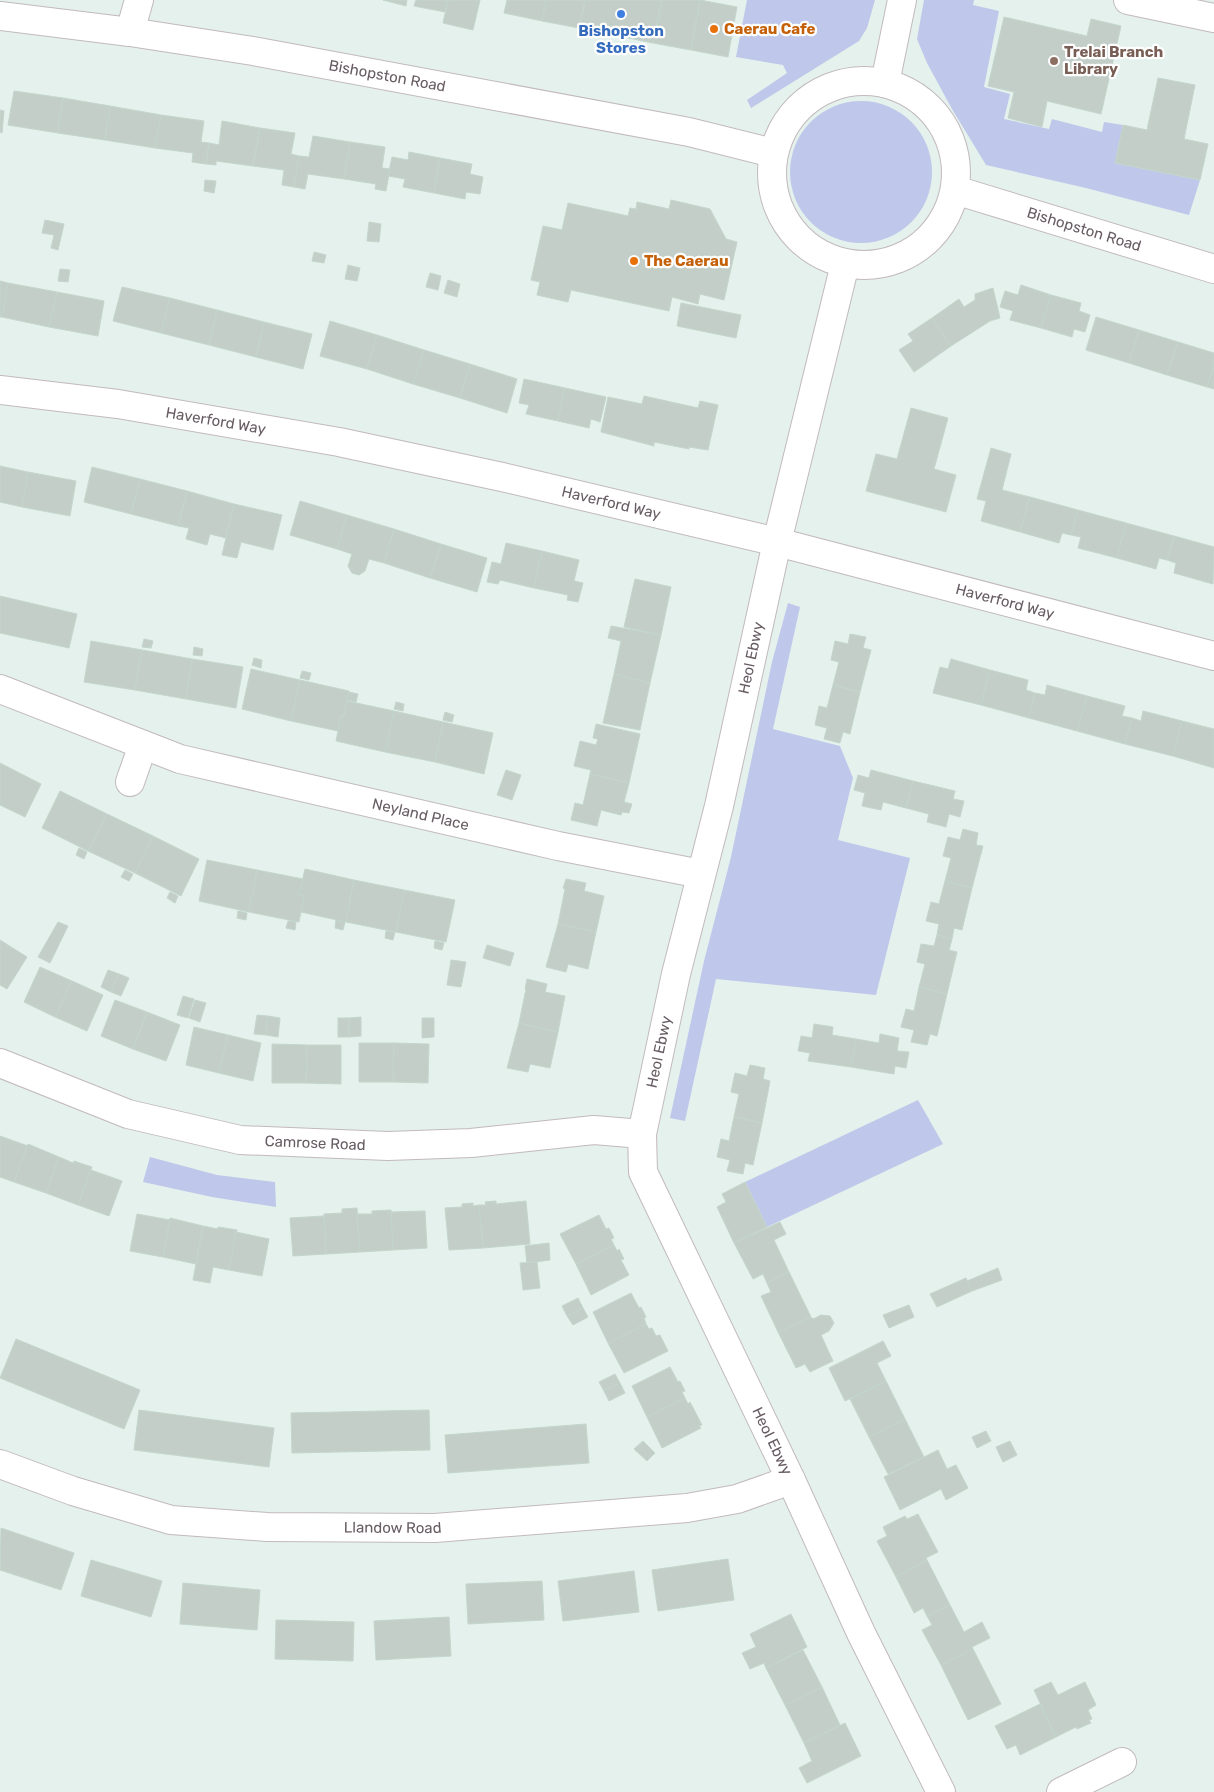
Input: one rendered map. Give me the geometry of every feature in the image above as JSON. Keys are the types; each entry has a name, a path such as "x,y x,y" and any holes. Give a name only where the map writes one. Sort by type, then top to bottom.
{"street":[{"path":"130,32 139,0"},
{"path":"885,84 902,0"},
{"path":"1128,0 1214,18"},
{"name":"Bishopston Road","path":"0,16 130,32 253,51 689,132 773,153"},
{"path":"856,81 885,84 911,94 933,112 948,135 956,162 955,190 945,218 927,241 903,257 874,266 845,264 818,253 794,235 778,211 771,182 773,153 784,126 802,104 828,88 856,81"},
{"name":"Bishopston Road","path":"955,190 1214,269"},
{"name":"Heol Ebwy","path":"845,264 777,542 719,806 676,974 642,1134 643,1172 791,1480 861,1633 941,1792"},
{"name":"Haverford Way","path":"0,390 118,404 338,442 502,477 777,542 1214,656"},
{"name":"Neyland Place","path":"0,689 180,759 558,846 701,874"},
{"path":"130,782 143,745"},
{"name":"Camrose Road","path":"0,1063 128,1114 240,1140 388,1146 471,1143 594,1130 642,1134"},
{"name":"Llandow Road","path":"0,1464 73,1491 171,1520 267,1527 435,1528 687,1508 737,1499 791,1480"},
{"path":"1061,1792 1122,1762"}],"shaded area":[{"path":"747,0 875,0 867,28 859,41 751,108 747,100 787,73 783,65 736,57"},
{"path":"924,0 974,0 973,5 999,11 984,87 1010,94 1004,119 1049,129 1052,119 1102,132 1104,122 1123,125 1115,163 1200,180 1189,215 1086,188 986,165 952,109 927,63 917,39"},
{"path":"861,101 888,107 900,113 911,122 920,133 926,145 932,172 926,199 920,211 911,222 900,231 888,237 861,243 834,237 822,231 811,222 802,211 796,199 790,172 796,145 802,133 811,122 822,113 834,107"},
{"path":"788,603 800,607 773,729 840,746 853,778 838,840 910,858 876,995 716,979 685,1121 670,1118 704,961 731,857 772,662"},
{"path":"918,1100 943,1144 767,1227 745,1182"},
{"path":"150,1157 217,1175 275,1182 276,1207 212,1197 143,1182"}],"building":[{"path":"383,0 407,0 406,6"},
{"path":"416,0 448,0 445,12 414,6"},
{"path":"448,0 480,0 473,30 443,23"},
{"path":"507,0 546,0 542,21 504,13"},
{"path":"546,0 585,0 579,28 542,21"},
{"name":"Bishopston Stores","path":"585,0 662,0 653,43 579,28"},
{"path":"662,0 700,0 691,50 653,43"},
{"name":"Caerau Cafe","path":"700,0 737,7 728,57 691,50"},
{"name":"Trelai Branch Library","path":"1004,17 1087,36 1091,19 1121,26 1101,114 1047,101 1042,127 1008,118 1014,92 988,86"},
{"path":"1158,78 1195,85 1184,139 1208,144 1200,180 1115,163 1123,125 1147,130"},
{"path":"14,91 63,98 58,133 8,125"},
{"path":"63,98 110,106 105,140 58,133"},
{"path":"110,106 161,115 155,148 105,140"},
{"path":"0,110 4,111 2,133 0,132"},
{"path":"161,115 204,121 201,142 209,143 206,164 192,162 193,153 155,148"},
{"path":"222,121 260,128 253,166 216,161 216,165 206,164 209,143 219,145"},
{"path":"260,128 295,133 291,154 299,156 294,187 282,185 284,170 253,166"},
{"path":"313,136 350,142 344,179 308,174 305,189 294,187 299,156 309,157"},
{"path":"350,142 385,147 382,168 390,169 386,191 375,189 376,184 344,179"},
{"path":"409,152 440,158 434,193 403,187 405,179 388,176 392,157 408,160"},
{"path":"440,158 472,164 470,174 483,177 480,194 466,192 465,199 434,193"},
{"path":"205,180 216,181 214,193 204,191"},
{"name":"The Caerau","path":"671,200 710,209 726,239 737,242 724,300 700,294 698,304 672,297 669,311 571,290 568,302 537,295 540,282 531,280 543,226 562,230 568,203 628,216 630,208 636,209 637,202 669,209"},
{"path":"45,220 64,224 58,250 51,248 54,235 42,233"},
{"path":"369,222 381,224 379,242 367,241"},
{"path":"314,252 326,255 324,263 312,261"},
{"path":"348,265 360,268 357,281 345,279"},
{"path":"60,269 70,270 68,282 58,281"},
{"path":"430,273 441,276 438,290 426,287"},
{"path":"448,280 460,284 457,297 444,293"},
{"path":"0,281 8,283 2,317 0,317"},
{"path":"8,283 57,292 49,327 2,317"},
{"path":"1021,285 1051,295 1041,328 1010,320 1013,311 1000,307 1005,291 1018,295"},
{"path":"122,287 170,298 161,333 113,321"},
{"path":"993,288 1000,318 990,321 951,346 932,318 959,299 964,307 975,300 975,294"},
{"path":"57,292 104,301 98,336 49,327"},
{"path":"1051,295 1081,303 1079,311 1090,315 1085,332 1074,329 1072,337 1041,328"},
{"path":"170,298 217,310 209,345 161,333"},
{"path":"681,303 741,315 736,338 677,326"},
{"path":"217,310 264,322 256,357 209,345"},
{"path":"1096,317 1139,330 1129,363 1086,350"},
{"path":"932,318 951,346 914,372 899,350 913,341 908,334"},
{"path":"330,321 377,335 367,369 320,356"},
{"path":"264,322 312,334 303,369 256,357"},
{"path":"1139,330 1178,342 1167,375 1129,363"},
{"path":"377,335 424,350 413,384 367,369"},
{"path":"1178,342 1214,353 1214,364 1207,387 1167,375"},
{"path":"424,350 470,364 460,398 413,384"},
{"path":"470,364 517,379 507,413 460,398"},
{"path":"1214,364 1214,389 1207,387"},
{"path":"524,379 565,388 558,421 526,414 529,405 519,403"},
{"path":"565,388 606,397 600,422 591,419 589,428 558,421"},
{"path":"644,396 698,408 700,401 718,405 708,450 689,447 689,449 654,442 654,446 601,432 608,397 642,404"},
{"path":"911,408 948,418 934,469 956,475 946,512 866,491 876,454 897,459"},
{"path":"991,448 1011,454 1002,490 1030,497 1020,532 981,521 986,501 977,499"},
{"path":"0,466 28,472 22,507 0,502"},
{"path":"92,467 140,479 131,514 84,502"},
{"path":"28,472 76,481 70,516 22,507"},
{"path":"140,479 187,491 178,526 131,514"},
{"path":"187,491 234,504 226,538 210,534 207,545 186,539 189,528 178,526"},
{"path":"1030,497 1078,510 1071,535 1062,533 1059,543 1020,532"},
{"path":"300,501 347,515 337,549 290,535"},
{"path":"234,504 282,515 273,550 241,542 237,558 222,555"},
{"path":"1078,510 1126,523 1117,558 1078,548 1081,537 1071,535"},
{"path":"347,515 394,529 384,563 369,559 365,571 359,575 352,573 348,566 352,554 337,549"},
{"path":"1126,523 1174,536 1167,560 1159,558 1156,569 1117,558"},
{"path":"394,529 441,544 430,578 384,563"},
{"path":"1174,536 1214,547 1213,584 1174,573 1176,563 1167,560"},
{"path":"506,543 542,551 534,588 500,580 498,584 487,582 492,562 501,564"},
{"path":"441,544 487,558 477,592 430,578"},
{"path":"542,551 579,560 574,581 583,583 578,602 567,600 568,595 534,588"},
{"path":"635,579 671,587 661,635 624,627"},
{"path":"0,596 77,614 69,648 0,633"},
{"path":"611,626 661,635 650,683 614,674 621,641 608,638"},
{"path":"850,634 866,637 863,648 871,650 860,692 833,685 839,662 831,660 835,641 848,644"},
{"path":"144,639 153,641 151,648 142,647"},
{"path":"91,641 142,650 135,690 84,682"},
{"path":"194,647 203,649 202,656 193,655"},
{"path":"142,650 192,659 186,699 135,690"},
{"path":"254,658 262,660 261,668 252,665"},
{"path":"192,659 243,667 236,708 186,699"},
{"path":"951,659 990,670 981,705 933,693 940,667 948,669"},
{"path":"251,669 300,680 291,721 242,709"},
{"path":"990,670 1028,680 1026,690 1035,693 1029,718 981,705"},
{"path":"302,671 311,673 309,680 300,678"},
{"path":"614,674 650,683 640,730 603,723"},
{"path":"300,680 349,691 344,716 341,716 338,731 291,721"},
{"path":"833,685 860,692 850,734 843,732 840,743 824,739 827,728 815,725 819,706 827,708"},
{"path":"1047,685 1087,696 1077,731 1029,718 1035,693 1045,695"},
{"path":"349,692 358,694 356,702 347,700"},
{"path":"1087,696 1125,706 1122,716 1132,718 1125,744 1077,731"},
{"path":"347,701 394,711 385,752 336,741 341,716 344,716"},
{"path":"396,702 404,704 403,711 394,709"},
{"path":"394,711 443,722 435,762 385,752"},
{"path":"1143,711 1182,721 1173,756 1125,744 1132,718 1141,721"},
{"path":"445,712 454,715 452,722 443,720"},
{"path":"1182,721 1214,729 1214,768 1173,756"},
{"path":"443,722 493,733 484,774 435,762"},
{"path":"596,724 640,734 629,783 590,774 591,770 574,766 580,741 596,745 598,739 593,738"},
{"path":"0,763 41,784 25,817 0,805"},
{"path":"506,770 521,775 512,800 497,795"},
{"path":"871,770 913,781 906,808 883,802 881,810 862,806 865,793 854,790 858,775 869,778"},
{"path":"590,774 629,783 624,802 632,804 629,813 622,812 621,815 601,810 597,826 571,820 575,803 583,805"},
{"path":"913,781 955,791 953,799 964,801 960,817 949,814 946,827 927,822 929,814 906,808"},
{"path":"60,791 107,814 88,851 42,828"},
{"path":"107,814 153,836 135,873 88,851"},
{"path":"963,829 978,833 976,845 983,846 972,888 945,881 951,858 943,856 948,837 960,840"},
{"path":"153,836 199,859 181,896 135,873"},
{"path":"79,848 87,852 84,859 76,855"},
{"path":"207,860 257,870 249,912 199,901"},
{"path":"305,869 354,880 346,922 301,912 304,896 299,895"},
{"path":"125,870 133,874 129,881 121,877"},
{"path":"257,870 303,879 299,895 304,896 299,922 249,912"},
{"path":"566,879 586,883 584,891 604,896 596,932 558,924"},
{"path":"354,880 404,890 396,932 346,922"},
{"path":"945,881 972,888 962,930 954,928 952,939 937,935 939,924 926,921 931,902 939,904"},
{"path":"404,890 455,900 446,942 396,932"},
{"path":"170,892 178,896 175,903 167,898"},
{"path":"238,911 247,913 246,920 237,918"},
{"path":"336,920 345,922 343,930 335,928"},
{"path":"288,921 296,922 295,930 286,928"},
{"path":"58,922 68,926 50,963 38,957"},
{"path":"558,924 596,932 588,969 568,964 566,972 546,967"},
{"path":"386,931 395,932 393,940 385,938"},
{"path":"937,935 952,939 949,950 957,952 947,994 919,987 925,964 917,962 921,944 934,946"},
{"path":"0,940 27,957 7,989 0,985"},
{"path":"435,941 444,943 442,950 434,948"},
{"path":"487,945 514,953 510,966 483,958"},
{"path":"451,960 466,962 461,987 447,985"},
{"path":"40,967 72,981 55,1017 24,1002"},
{"path":"108,970 119,974 111,992 101,987"},
{"path":"119,974 129,978 121,996 111,992"},
{"path":"527,979 547,984 545,992 565,996 558,1032 519,1023"},
{"path":"72,981 103,995 87,1031 55,1017"},
{"path":"919,987 947,994 937,1036 930,1034 927,1045 911,1042 914,1030 901,1027 906,1009 914,1011"},
{"path":"183,996 194,999 188,1018 177,1015"},
{"path":"115,1000 147,1012 133,1049 101,1036"},
{"path":"195,1000 206,1003 200,1022 189,1018"},
{"path":"147,1012 180,1025 166,1061 133,1049"},
{"path":"257,1015 268,1016 266,1035 254,1034"},
{"path":"268,1016 280,1018 278,1037 266,1035"},
{"path":"361,1017 361,1036 349,1037 349,1018"},
{"path":"338,1018 349,1018 349,1037 338,1037"},
{"path":"422,1018 434,1018 434,1037 422,1038"},
{"path":"519,1023 558,1032 550,1068 530,1064 528,1072 507,1068"},
{"path":"814,1024 833,1027 832,1035 856,1039 851,1067 808,1061 810,1053 798,1051 801,1036 812,1038"},
{"path":"194,1027 228,1035 219,1073 186,1065"},
{"path":"880,1034 899,1038 897,1051 909,1052 906,1068 895,1066 894,1074 851,1067 856,1039 879,1043"},
{"path":"228,1035 261,1043 253,1081 219,1073"},
{"path":"359,1043 394,1043 393,1082 359,1082"},
{"path":"394,1043 429,1044 428,1083 393,1082"},
{"path":"272,1044 307,1045 306,1083 272,1083"},
{"path":"307,1045 341,1045 341,1084 306,1083"},
{"path":"750,1065 765,1068 763,1079 770,1081 762,1123 734,1117 739,1094 731,1092 735,1073 747,1076"},
{"path":"734,1117 762,1123 753,1165 745,1163 743,1174 727,1171 730,1160 717,1157 721,1139 729,1141"},
{"path":"0,1136 28,1146 14,1182 0,1177"},
{"path":"28,1144 59,1157 46,1193 14,1182"},
{"path":"59,1157 73,1163 74,1161 92,1167 78,1205 46,1193"},
{"path":"91,1170 122,1181 109,1216 78,1205"},
{"path":"745,1182 767,1227 734,1243 717,1207 726,1202 722,1194"},
{"path":"496,1201 496,1204 526,1201 530,1244 483,1248 479,1205 486,1205 485,1202"},
{"path":"473,1203 473,1206 479,1205 483,1248 449,1250 445,1208 462,1207 462,1204"},
{"path":"357,1208 360,1252 326,1254 324,1214 342,1213 342,1209"},
{"path":"391,1210 393,1250 360,1252 357,1214 372,1214 372,1211"},
{"path":"425,1211 427,1248 393,1250 391,1212"},
{"path":"137,1214 170,1220 163,1257 130,1251"},
{"path":"599,1215 606,1229 609,1228 614,1238 611,1239 614,1245 576,1264 560,1234"},
{"path":"324,1216 326,1254 293,1256 290,1218"},
{"path":"170,1218 203,1226 196,1264 163,1257"},
{"path":"780,1222 786,1234 774,1240 789,1272 767,1283 763,1274 753,1279 734,1243"},
{"path":"203,1226 237,1230 229,1270 213,1267 210,1283 193,1280"},
{"path":"236,1232 269,1239 262,1276 229,1270"},
{"path":"549,1243 550,1260 527,1263 525,1246"},
{"path":"614,1245 617,1251 619,1249 624,1259 621,1260 629,1275 591,1295 576,1264"},
{"path":"537,1262 540,1288 523,1290 520,1263"},
{"path":"998,1268 1002,1280 972,1291 967,1281"},
{"path":"789,1272 811,1317 778,1332 761,1296 771,1292 767,1283"},
{"path":"966,1278 972,1291 937,1307 930,1294"},
{"path":"631,1293 646,1317 644,1318 646,1324 608,1343 593,1312"},
{"path":"578,1298 583,1308 567,1316 562,1306"},
{"path":"909,1305 914,1317 889,1328 883,1315"},
{"path":"583,1308 588,1317 573,1325 567,1316"},
{"path":"821,1315 830,1316 834,1323 829,1331 821,1335 833,1361 810,1372 805,1364 796,1368 778,1332 811,1317 813,1319"},
{"path":"646,1324 649,1329 652,1328 656,1336 660,1335 668,1351 624,1373 608,1343"},
{"path":"16,1339 140,1390 124,1429 0,1378"},
{"path":"883,1341 891,1356 877,1363 886,1381 845,1401 829,1368"},
{"path":"670,1367 685,1391 682,1392 685,1398 647,1417 632,1386"},
{"path":"615,1374 620,1383 604,1391 599,1382"},
{"path":"886,1381 905,1419 869,1437 850,1399"},
{"path":"620,1383 625,1393 609,1401 604,1391"},
{"path":"685,1398 688,1404 690,1402 702,1425 699,1426 701,1428 662,1448 647,1417"},
{"path":"139,1410 274,1428 269,1467 134,1450"},
{"path":"429,1410 430,1450 292,1453 291,1413"},
{"path":"905,1419 924,1457 888,1474 869,1437"},
{"path":"586,1424 589,1463 448,1473 445,1435"},
{"path":"986,1431 991,1441 977,1448 972,1437"},
{"path":"643,1441 655,1453 647,1461 634,1449"},
{"path":"1010,1441 1017,1455 1003,1462 996,1447"},
{"path":"938,1450 947,1469 956,1465 968,1488 946,1500 941,1489 900,1510 884,1477"},
{"path":"918,1514 938,1552 896,1577 877,1541 887,1536 883,1527 905,1516 907,1519"},
{"path":"1,1528 74,1553 61,1590 0,1570"},
{"path":"728,1559 734,1600 658,1611 652,1570"},
{"path":"91,1560 162,1581 151,1617 81,1596"},
{"path":"927,1560 950,1605 927,1616 923,1608 914,1613 896,1577"},
{"path":"634,1571 639,1612 563,1621 558,1581"},
{"path":"542,1581 544,1620 468,1624 466,1584"},
{"path":"183,1583 260,1590 257,1630 180,1624"},
{"path":"950,1605 964,1632 982,1622 990,1638 941,1665 922,1630 932,1625 927,1616"},
{"path":"791,1614 807,1647 766,1668 764,1663 750,1669 742,1653 756,1647 750,1634"},
{"path":"449,1617 451,1656 376,1660 374,1621"},
{"path":"276,1620 354,1622 353,1661 275,1659"},
{"path":"973,1649 1001,1704 968,1720 941,1665"},
{"path":"803,1650 822,1687 785,1705 766,1668"},
{"path":"1051,1682 1058,1695 1085,1682 1096,1705 1088,1710 1092,1719 1089,1720 1091,1723 1077,1729 1076,1727 1056,1737 1034,1690"},
{"path":"822,1687 840,1725 804,1743 785,1705"},
{"path":"1040,1704 1056,1737 1020,1755 1016,1745 1007,1749 995,1726"},
{"path":"845,1723 861,1756 807,1783 799,1768 812,1761 804,1743"}],"place":[{"name":"Bishopston Stores","path":"621,14"},
{"name":"Caerau Cafe","path":"714,29"},
{"name":"Trelai Branch Library","path":"1054,61"},
{"name":"The Caerau","path":"634,261"}]}
